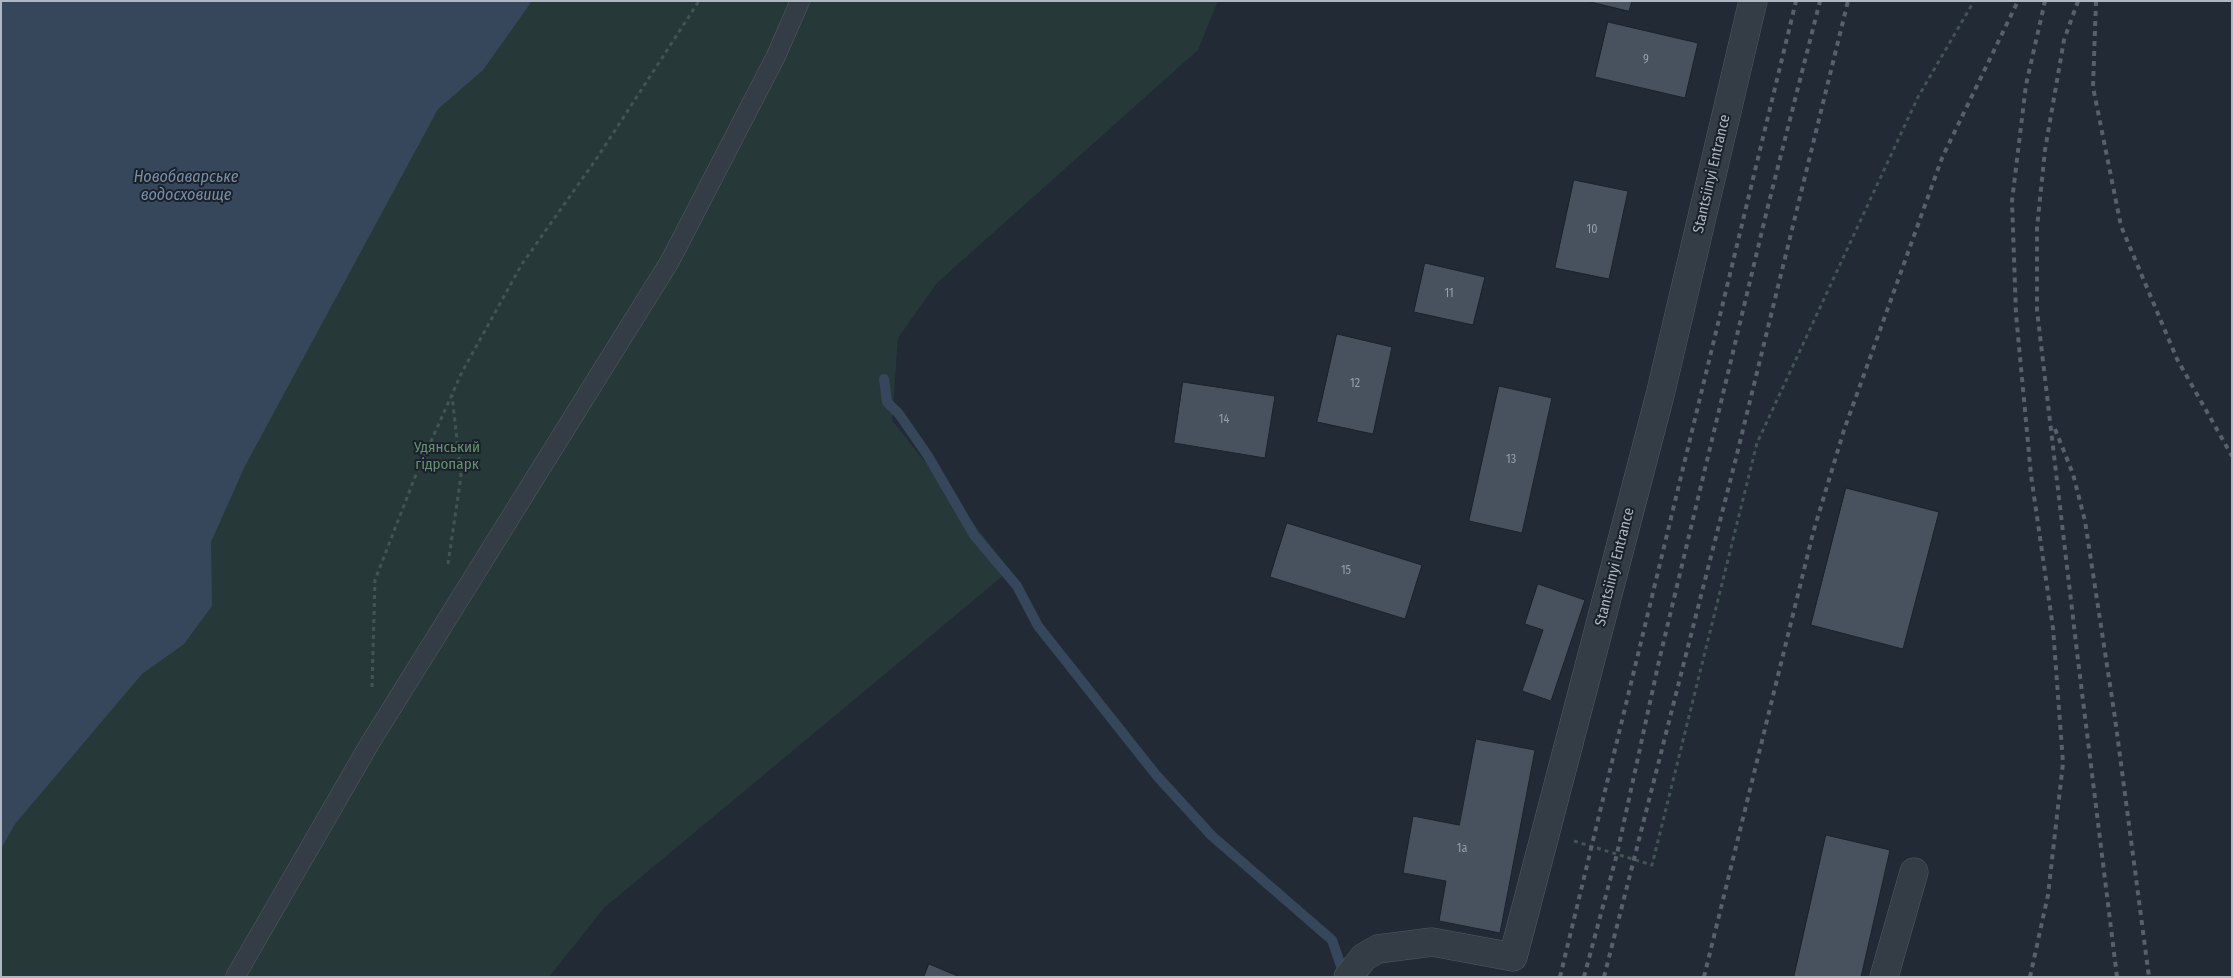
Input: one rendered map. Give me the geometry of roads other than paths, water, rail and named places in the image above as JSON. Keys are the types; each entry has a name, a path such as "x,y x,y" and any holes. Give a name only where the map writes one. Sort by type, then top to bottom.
{"street":[{"name":"Stantsiinyi Entrance","path":"1356,967 1378,949 1432,942 1513,957 1547,834 1660,395 1753,1"},
{"path":"1884,977 1914,872"}],"lane":[{"path":"235,977 370,743 670,261 776,56 800,1"}],"water":[{"name":"Новобаварське водосховище","path":"1,1 532,1 483,70 438,109 245,466 211,542 212,606 184,644 142,674 15,824 1,849"}],"waterway":[{"path":"884,379 887,402 899,414 928,456 974,535 1017,586 1038,626 1157,776 1212,836 1332,940 1341,966 1347,976"}],"railway":[{"path":"1560,977 1796,1"},
{"path":"1584,977 1617,854 1659,661 1768,206 1820,1"},
{"path":"1604,977 1736,458 1848,1"},
{"path":"1704,977 1813,533 1844,430 1942,158 2018,1"},
{"path":"2030,977 2048,895 2063,763 2053,628 2031,475 2016,314 2012,201 2026,85 2045,1"},
{"path":"2078,1 2064,40 2045,150 2037,228 2037,310 2117,977"},
{"path":"2096,1 2093,87 2121,226 2177,359 2232,456"},
{"path":"2055,429 2073,474 2085,521 2115,718 2149,977"}],"park label":[{"name":"Удянський гідропарк","path":"447,456"}]}
